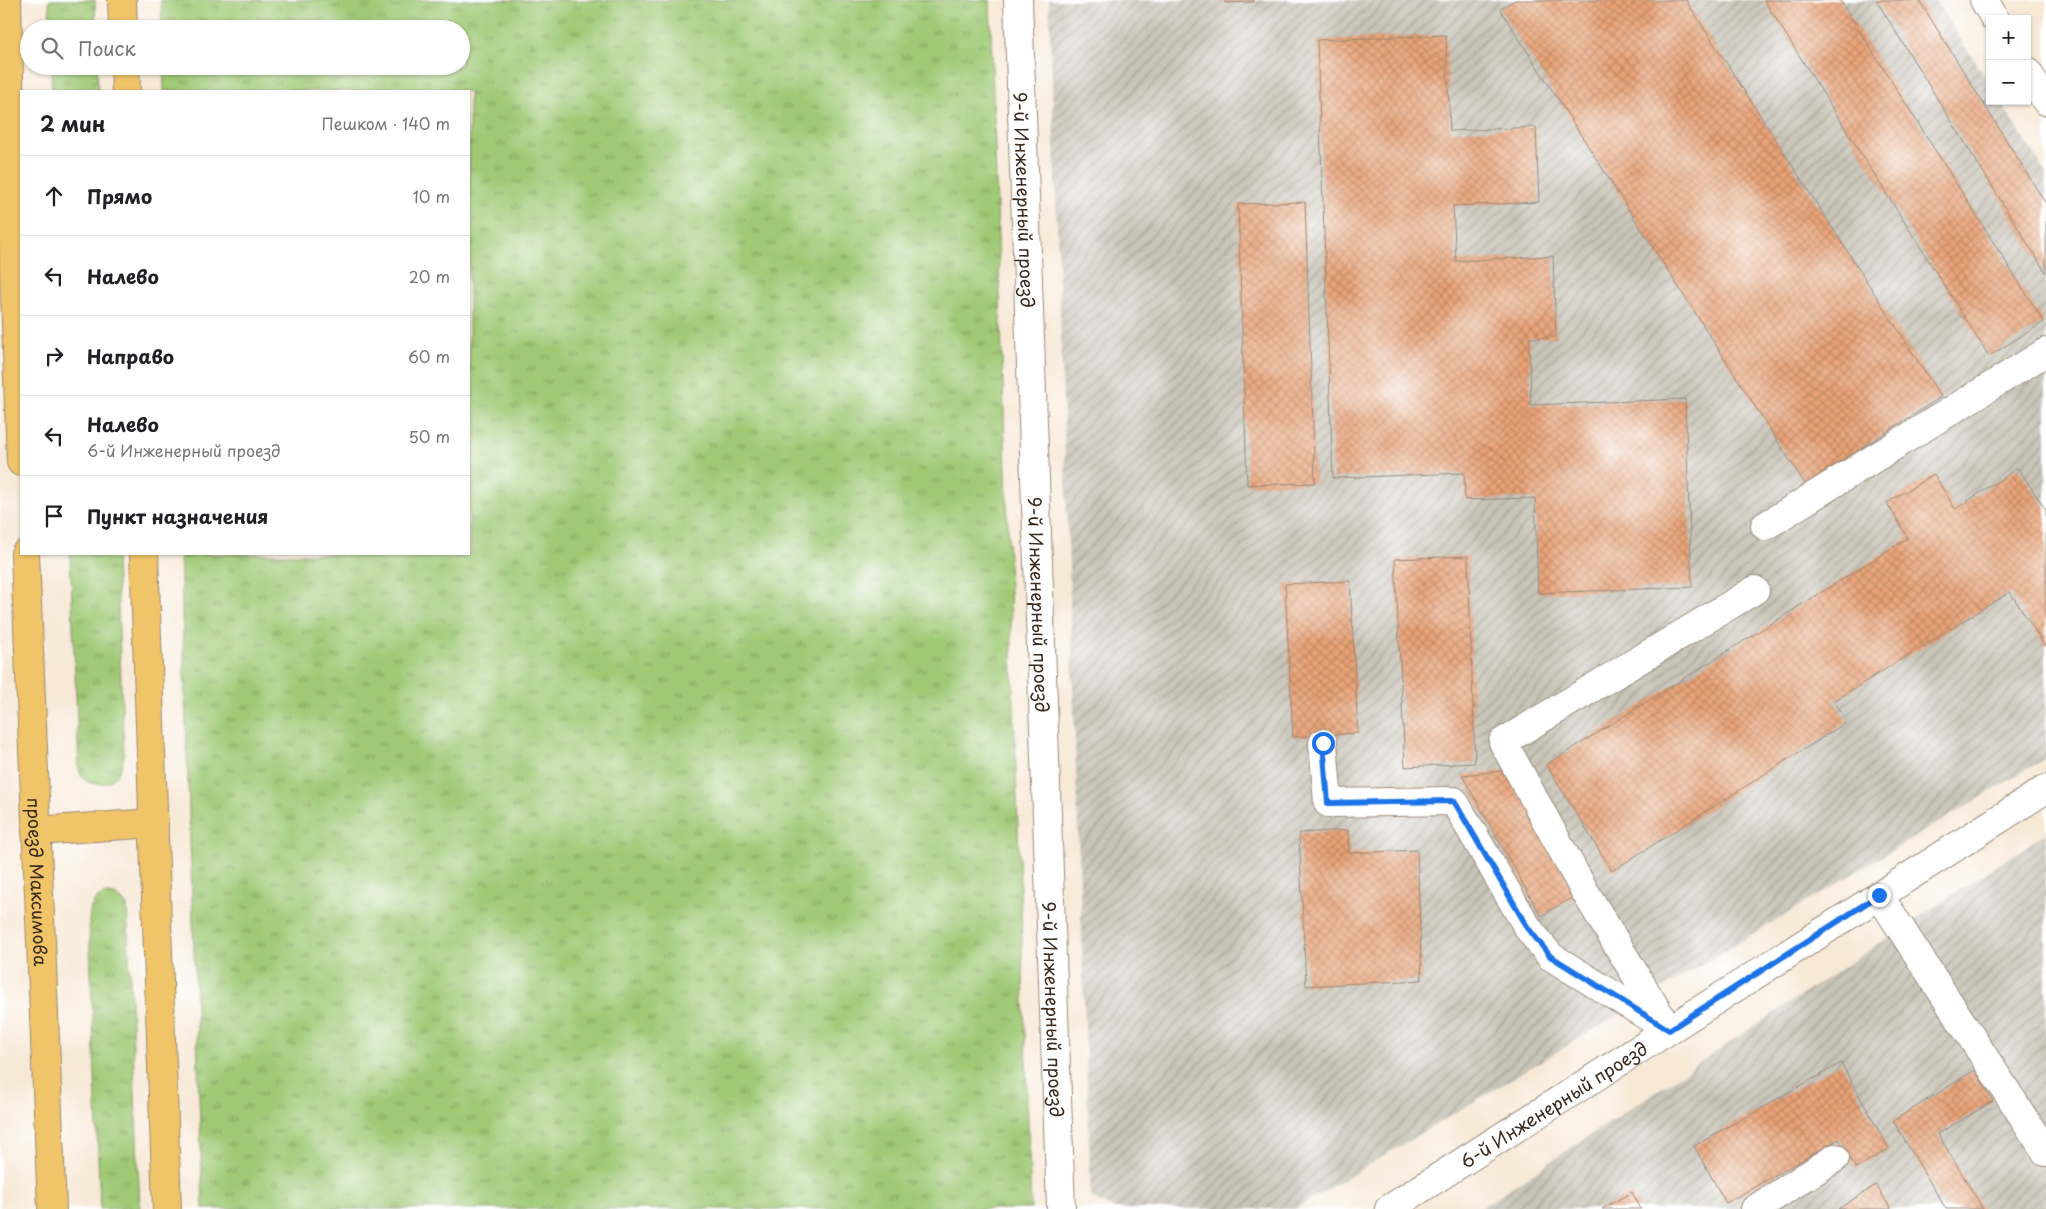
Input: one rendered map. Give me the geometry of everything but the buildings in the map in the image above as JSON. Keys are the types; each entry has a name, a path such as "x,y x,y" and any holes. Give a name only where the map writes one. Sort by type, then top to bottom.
{"main road":[{"path":"7,0 7,269 20,448"},
{"path":"122,0 123,20"},
{"path":"125,75 126,90"},
{"name":"проезд Максимова","path":"25,555 52,1209"},
{"path":"144,555 167,1209"},
{"path":"36,831 154,823"}],"street":[{"name":"9-й Инженерный проезд","path":"1018,0 1061,1209"},
{"path":"1984,0 1993,15"},
{"path":"2031,77 2046,101"},
{"path":"1765,526 2046,352"},
{"path":"1669,1030 1584,890 1503,742 1755,590"},
{"path":"1323,743 1328,803 1454,801 1528,928 1550,956 1669,1030"},
{"name":"6-й Инженерный проезд","path":"1388,1209 2046,789"},
{"path":"1879,895 2046,1152"},
{"path":"1755,1209 1835,1158"}],"shaded area":[{"path":"1049,0 1935,0 1986,79 1986,105 2003,105 2046,173 2046,758 1295,1209 1115,1209 1091,1198"},
{"path":"2046,833 2046,1209 1479,1209"}],"green space":[{"path":"49,0 95,0 96,20 50,20"},
{"path":"161,0 990,0 1031,1209 203,1209 180,555 470,555 470,90 164,90 163,75 470,75 470,20 162,20"},
{"path":"51,75 97,75 98,90 52,90"},
{"path":"70,555 116,555 124,757 121,768 112,780 102,784 94,784 87,781 82,777 79,770"},
{"path":"105,894 118,897 127,906 140,1209 100,1209 89,921 92,904"}],"route":[{"path":"1323,743 1328,803 1454,801 1528,928 1550,956 1669,1030 1879,895"}]}
